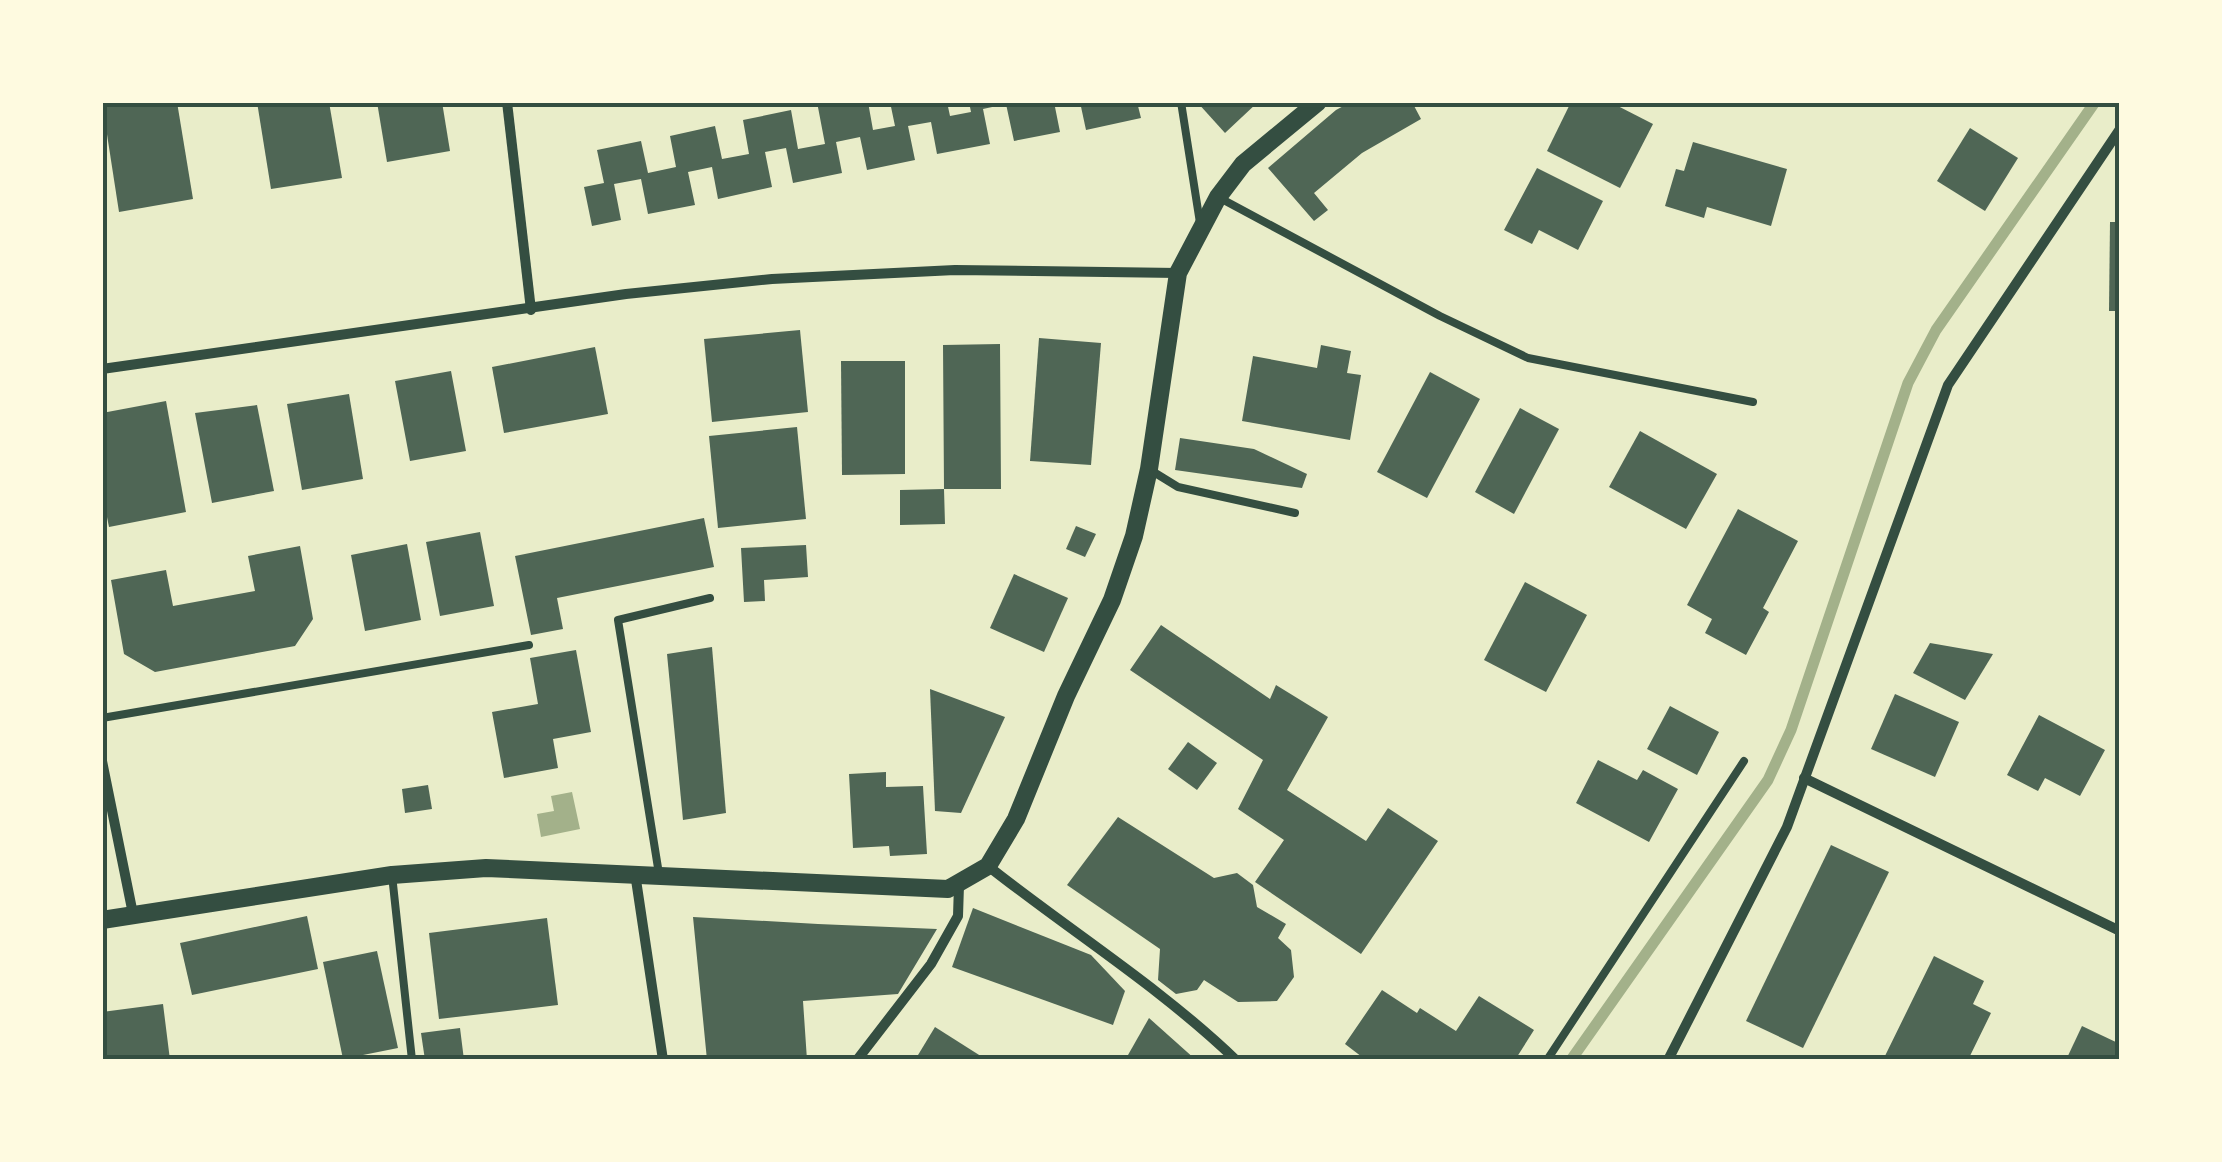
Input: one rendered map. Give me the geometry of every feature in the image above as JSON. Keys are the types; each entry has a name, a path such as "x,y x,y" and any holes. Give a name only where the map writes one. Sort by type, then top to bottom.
{"street":[{"path":"507,102 531,310"},
{"path":"102,920 392,876 486,868 948,889 960,885 988,866 1016,819 1066,696 1112,600 1134,536 1150,469 1178,273 1218,198 1243,164 1318,102"},
{"path":"1668,1060 1787,827 1948,385 2120,129"},
{"path":"102,370 626,294 772,279 955,270 1178,273"},
{"path":"102,761 133,914"},
{"path":"1804,778 2120,931"},
{"path":"988,866 1113,958 1236,1060"},
{"path":"636,873 663,1060"},
{"path":"856,1060 931,964 958,916 960,885"}],"lane":[{"path":"1181,102 1201,227"},
{"path":"1218,198 1440,316 1528,358 1753,402"},
{"path":"1150,469 1178,487 1294,512"},
{"path":"659,874 618,620 710,598"},
{"path":"102,718 530,645"},
{"path":"1546,1060 1744,760"},
{"path":"392,876 412,1060"}],"shaded area":[{"path":"572,792 580,829 541,837 537,814 554,811 551,796"}],"building":[{"path":"102,102 177,102 193,199 119,212"},
{"path":"257,102 329,102 342,178 271,189"},
{"path":"377,102 442,102 450,151 387,162"},
{"path":"817,102 868,102 873,130 895,126 890,102 947,102 950,116 971,112 969,102 1054,102 1060,132 1014,141 1006,104 983,109 990,144 937,154 931,122 908,126 915,160 867,170 860,137 836,142 842,173 793,183 786,148 765,152 772,187 718,199 712,167 688,172 695,205 648,214 641,179 614,184 621,220 592,226 584,187 604,183 597,150 641,141 648,173 676,167 670,136 715,126 722,159 749,154 743,120 791,110 798,149 825,144"},
{"path":"1080,102 1137,102 1141,118 1086,130"},
{"path":"1197,102 1258,102 1225,133"},
{"path":"1351,102 1412,102 1421,119 1362,153 1314,193 1328,210 1314,221 1268,168 1336,110"},
{"path":"1571,102 1610,102 1653,124 1620,188 1547,151"},
{"path":"1970,128 2018,158 1985,211 1937,181"},
{"path":"1693,142 1787,169 1771,226 1707,207 1704,218 1665,206 1676,169 1684,171"},
{"path":"1537,168 1603,201 1578,250 1539,230 1532,244 1504,230"},
{"path":"2110,222 2120,222 2120,311 2109,311"},
{"path":"800,330 808,412 712,422 704,339"},
{"path":"1039,338 1101,343 1091,465 1030,461"},
{"path":"1000,344 1001,489 944,489 943,345"},
{"path":"1321,345 1351,351 1347,373 1361,375 1350,440 1242,421 1253,356 1317,368"},
{"path":"595,347 608,414 504,433 492,367"},
{"path":"841,361 905,361 905,474 842,475"},
{"path":"451,371 466,451 410,461 395,381"},
{"path":"1430,372 1480,399 1427,498 1377,472"},
{"path":"349,394 363,479 302,490 287,404"},
{"path":"166,401 186,512 109,527 102,492 102,413"},
{"path":"257,405 274,491 212,503 195,413"},
{"path":"1520,408 1559,429 1514,514 1475,492"},
{"path":"797,427 806,519 718,528 709,436"},
{"path":"1640,431 1717,474 1686,529 1609,487"},
{"path":"1180,438 1254,449 1307,474 1302,488 1175,470"},
{"path":"944,489 945,524 900,525 900,490"},
{"path":"1738,509 1798,541 1763,608 1769,612 1746,655 1705,633 1712,619 1687,605"},
{"path":"704,518 714,567 557,598 563,629 531,635 515,556"},
{"path":"1076,526 1096,534 1085,557 1066,549"},
{"path":"480,532 494,606 440,616 426,542"},
{"path":"407,544 421,620 365,631 351,555"},
{"path":"806,545 808,577 764,580 765,601 744,602 741,548"},
{"path":"300,546 313,619 295,646 155,672 124,654 111,580 166,570 173,606 255,591 248,556"},
{"path":"1014,574 1068,598 1044,652 990,628"},
{"path":"1525,582 1587,615 1546,692 1484,660"},
{"path":"1161,625 1270,699 1276,685 1328,717 1287,790 1366,841 1388,808 1438,841 1361,954 1255,882 1284,840 1238,809 1263,760 1130,670"},
{"path":"1930,643 1993,654 1965,700 1913,673"},
{"path":"712,647 726,813 683,820 667,654"},
{"path":"576,650 591,732 553,739 558,768 504,778 492,712 538,704 530,658"},
{"path":"930,689 1005,717 961,813 935,811"},
{"path":"1895,694 1959,722 1935,777 1871,749"},
{"path":"1670,706 1719,732 1697,775 1647,749"},
{"path":"2039,715 2105,750 2080,796 2045,778 2038,791 2007,775"},
{"path":"1188,742 1217,763 1197,790 1168,769"},
{"path":"1598,760 1637,780 1643,770 1678,789 1649,842 1576,803"},
{"path":"886,772 886,787 923,786 927,854 890,856 889,846 853,848 849,774"},
{"path":"428,785 432,809 405,813 402,789"},
{"path":"1118,817 1214,878 1237,873 1253,885 1257,907 1286,924 1278,938 1291,950 1294,977 1277,1001 1238,1002 1204,980 1197,990 1176,994 1158,980 1160,949 1067,885"},
{"path":"1831,845 1889,872 1803,1048 1746,1021"},
{"path":"973,908 1091,955 1125,991 1113,1025 952,967"},
{"path":"307,916 318,969 192,995 180,943"},
{"path":"693,917 937,929 898,994 803,1001 807,1060 707,1060"},
{"path":"547,918 558,1005 439,1019 429,933"},
{"path":"377,951 398,1048 343,1059 323,962"},
{"path":"1934,956 1984,981 1973,1004 1991,1013 1968,1060 1883,1060"},
{"path":"1382,990 1417,1013 1420,1008 1456,1031 1479,996 1534,1030 1515,1060 1366,1060 1345,1044"},
{"path":"163,1004 170,1060 102,1060 102,1012"},
{"path":"1149,1018 1196,1060 1132,1060 1128,1055"},
{"path":"2082,1026 2120,1044 2120,1060 2066,1060"},
{"path":"935,1027 987,1060 915,1060"},
{"path":"460,1028 464,1060 425,1060 421,1033"}],"waterway":[{"path":"1571,1060 1768,780 1791,730 1908,383 1936,330 2095,102"}]}
